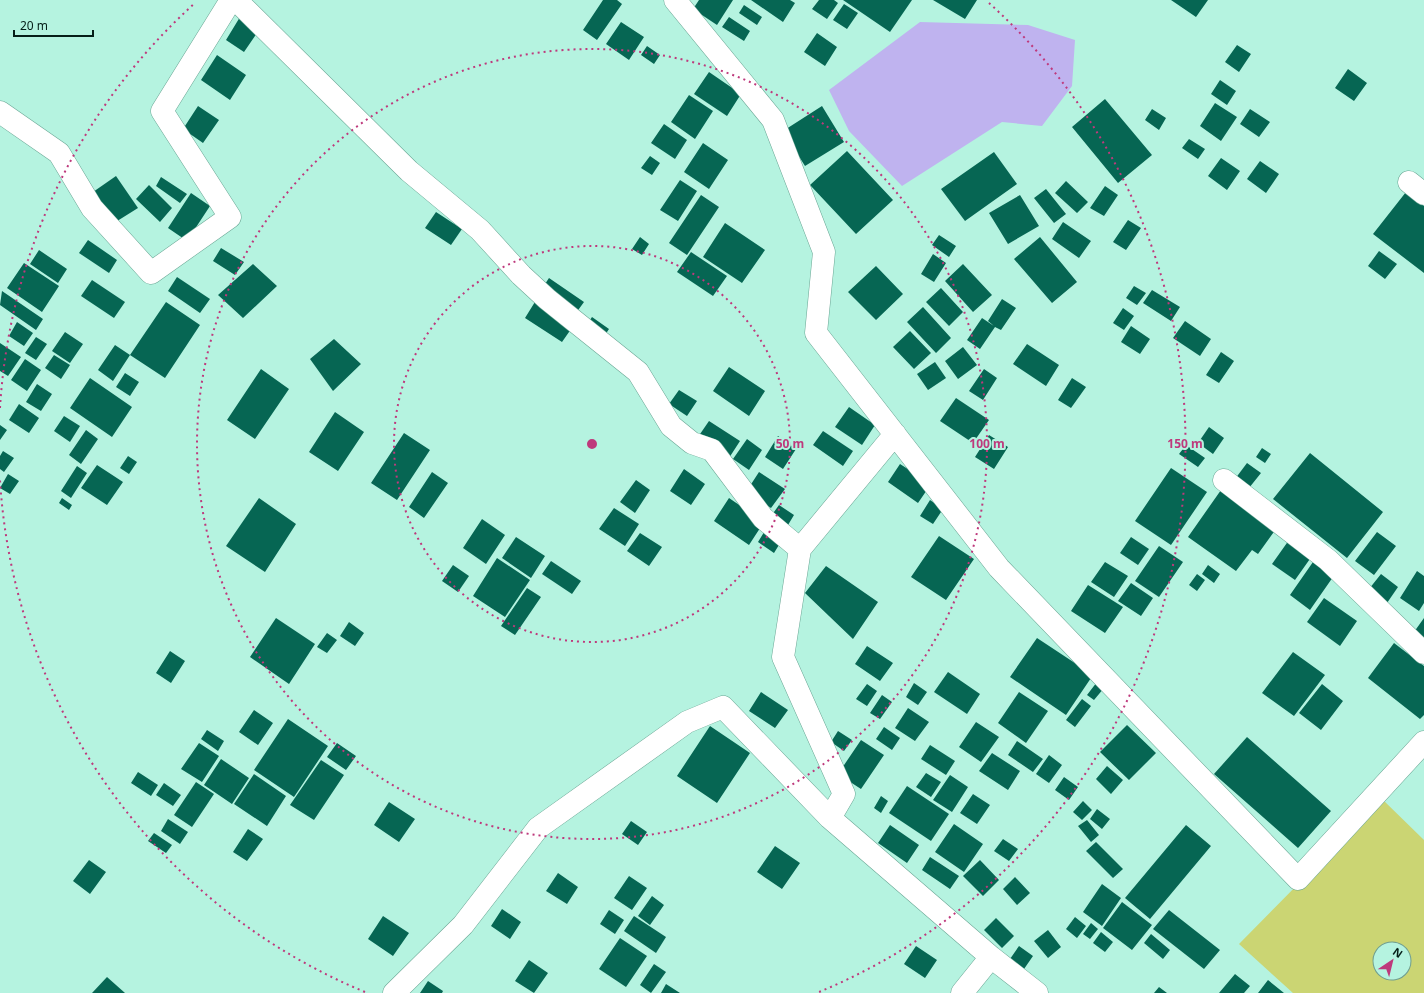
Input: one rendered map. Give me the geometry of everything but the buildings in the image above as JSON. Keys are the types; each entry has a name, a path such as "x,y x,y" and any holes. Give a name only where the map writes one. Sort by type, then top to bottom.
{"street":[{"path":"0,112 60,153 92,208 151,273 230,217 162,111 231,0"},
{"path":"236,0 409,171 480,230 521,274 547,299 638,372 671,426 692,443 712,450 763,518 800,550"},
{"path":"676,0 773,120 824,252 816,333 999,568 1298,879 1424,742"},
{"path":"830,818 844,794 783,657 800,550 895,434"},
{"path":"1224,480 1328,560 1424,653"},
{"path":"394,993 463,926 538,828 686,722 723,707 830,818 1037,993"},
{"path":"962,993 992,956"}],"green space":[{"path":"1382,799 1424,840 1424,993 1293,993 1239,944"}],"shaded area":[{"path":"920,22 1028,25 1075,40 1072,86 1042,126 1002,122 902,186 849,131 829,90"}]}
